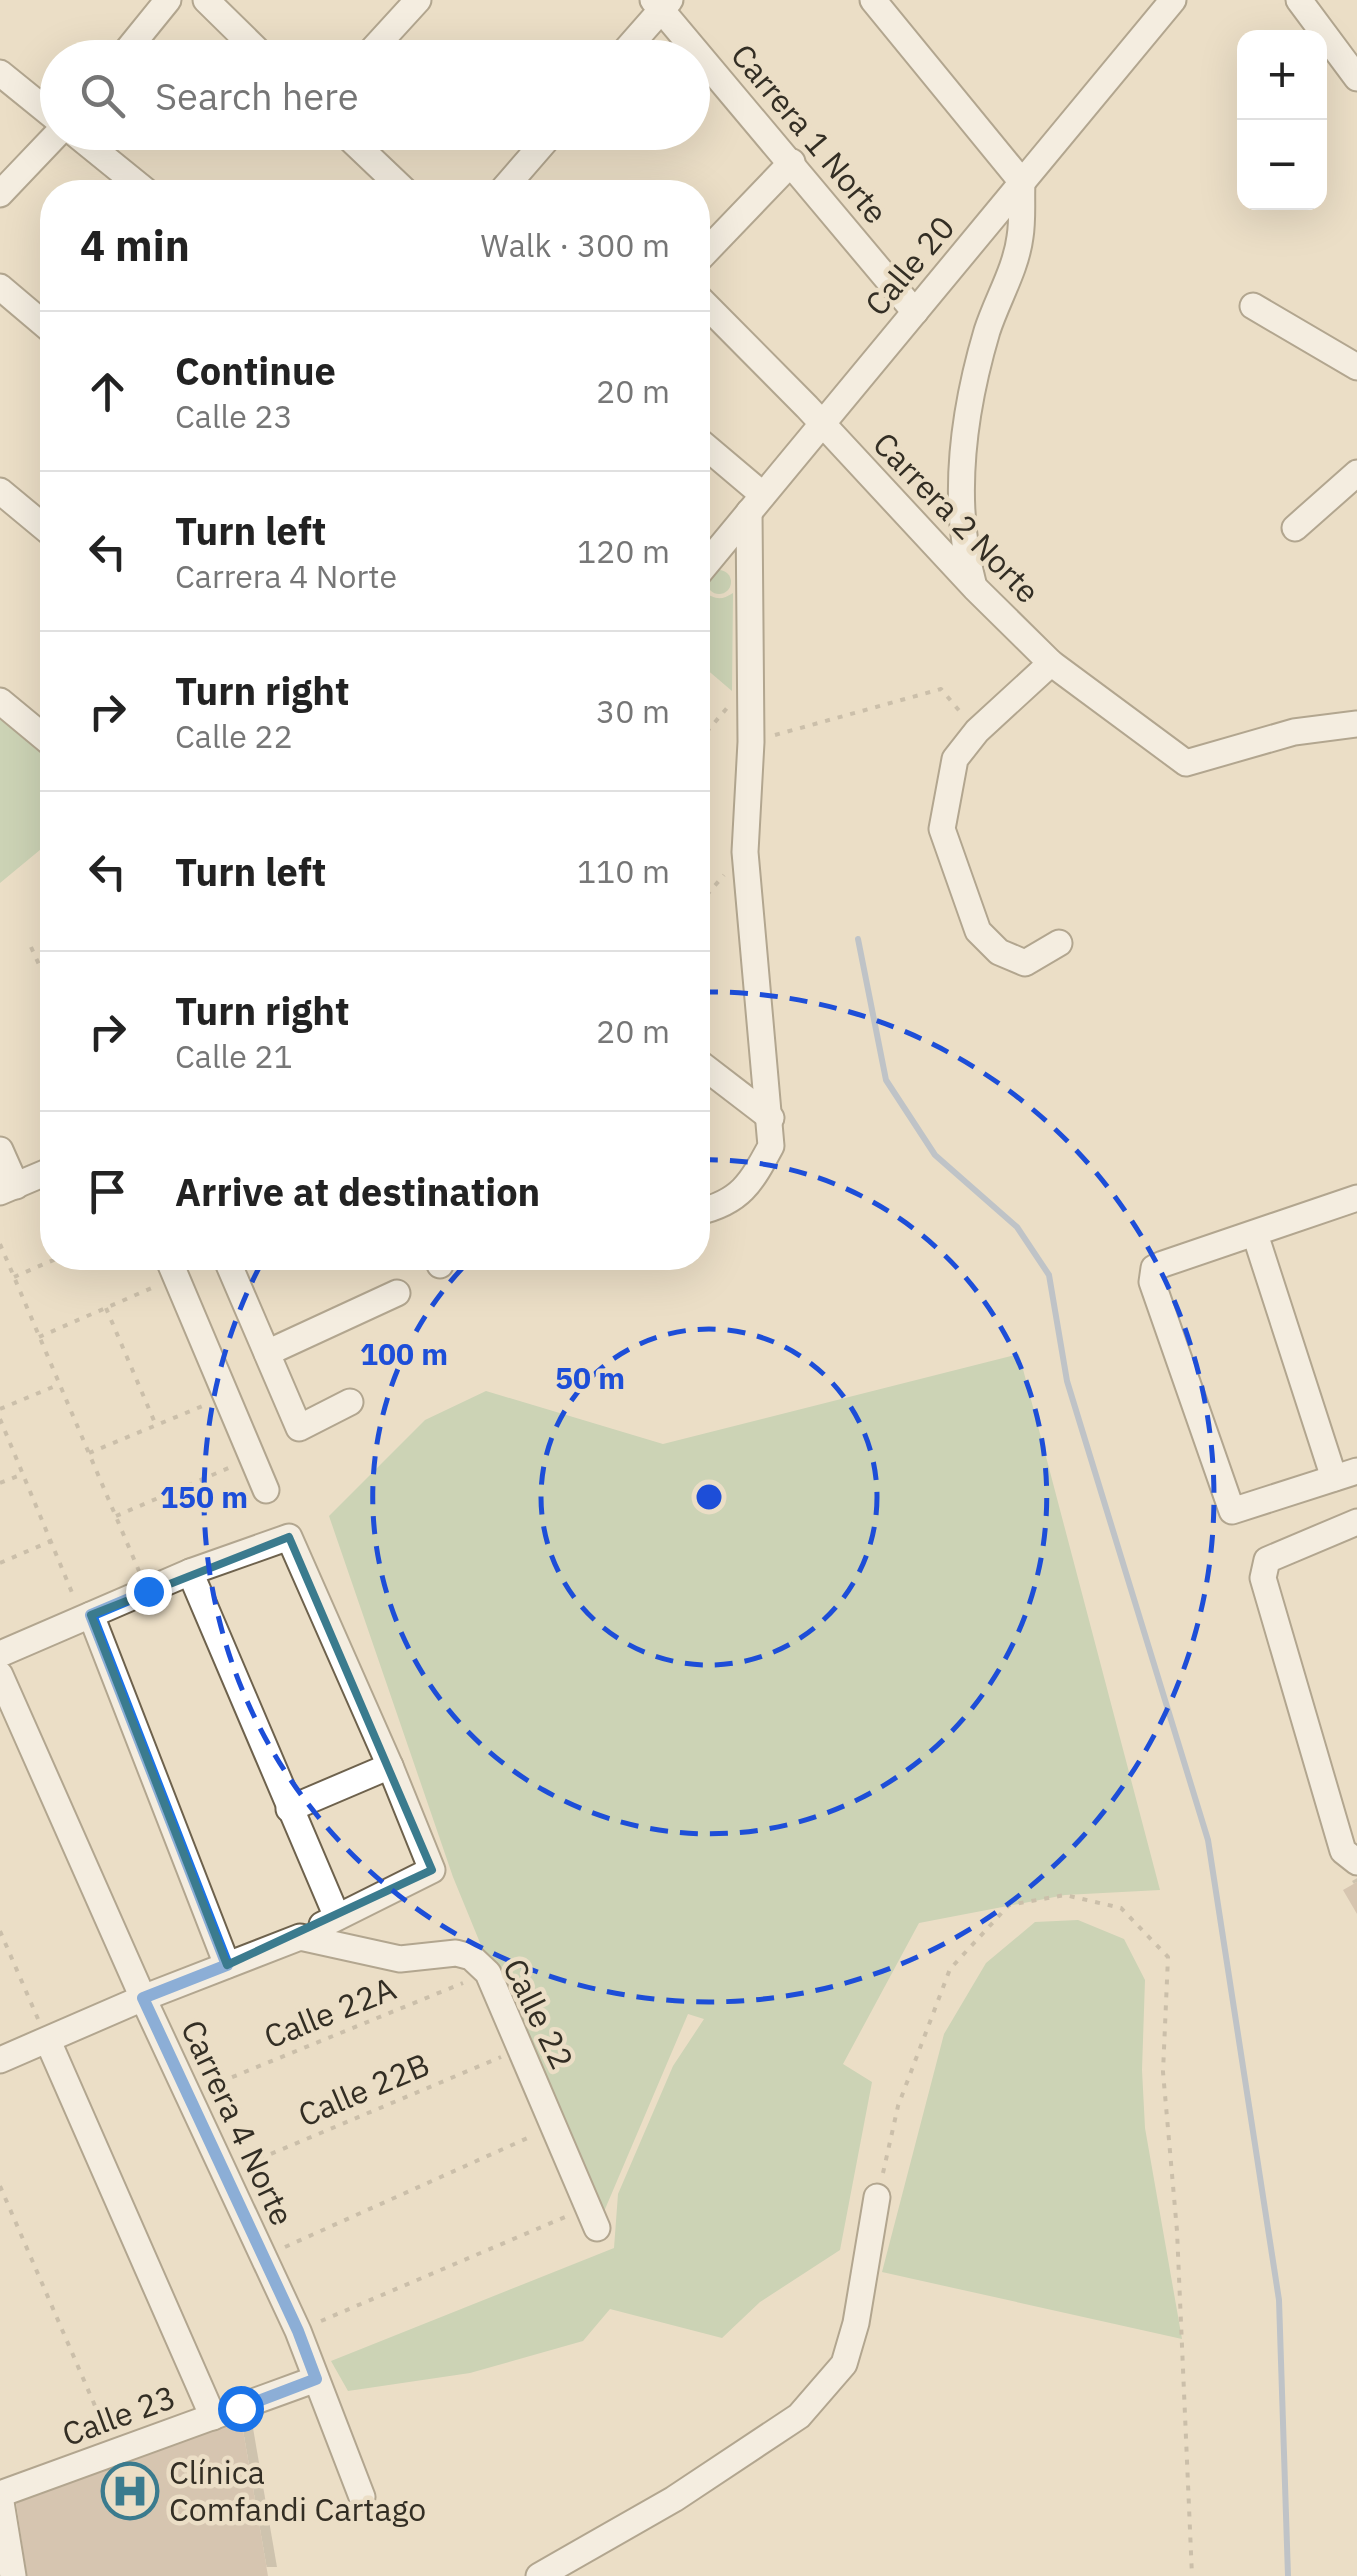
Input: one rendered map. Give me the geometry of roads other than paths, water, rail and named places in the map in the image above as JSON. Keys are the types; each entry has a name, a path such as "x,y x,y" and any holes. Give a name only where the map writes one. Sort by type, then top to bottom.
{"street":[{"path":"136,40 168,0"},
{"path":"206,0 247,40"},
{"path":"381,40 418,0"},
{"path":"907,0 880,10 1022,182 1020,239 987,332 964,431 963,532 974,588"},
{"name":"Calle 20","path":"710,560 1173,0"},
{"path":"1299,0 1357,78"},
{"path":"632,40 661,3"},
{"name":"Carrera 1 Norte","path":"661,3 691,40"},
{"name":"Carrera 1 Norte","path":"710,62 915,312"},
{"path":"0,73 40,105"},
{"path":"0,194 42,150"},
{"path":"95,150 132,180"},
{"path":"362,150 393,180"},
{"path":"511,180 537,150"},
{"path":"710,247 792,162"},
{"path":"0,287 40,321"},
{"path":"1253,306 1357,367"},
{"name":"Carrera 2 Norte","path":"710,308 974,588 1051,663 1186,763 1294,732 1357,724"},
{"path":"710,453 756,504 745,852 772,1146 751,1184 710,1202"},
{"path":"1295,528 1357,473"},
{"path":"0,490 40,524"},
{"path":"1051,663 977,731 956,759 942,829 978,930 999,952 1025,963 1060,943"},
{"path":"0,700 40,725"},
{"path":"710,1071 771,1118"},
{"path":"0,1150 8,1189 40,1175"},
{"path":"1255,1234 1345,1474 1232,1510 1152,1282 1154,1268 1357,1198"},
{"path":"174,1270 266,1490"},
{"path":"231,1270 299,1428 350,1402"},
{"path":"267,1353 398,1293"},
{"path":"1357,1522 1267,1560 1263,1578 1344,1852 1357,1862"},
{"path":"0,1654 190,1572 289,1536 432,1870 300,1937 143,1998 0,2060"},
{"path":"190,1572 336,1917"},
{"path":"87,1617 227,1965"},
{"name":"Carrera 4 Norte","path":"0,1675 143,1998 298,2331 362,2497"},
{"path":"289,1808 390,1766"},
{"name":"Calle 22","path":"300,1937 400,1959 456,1953 471,1957 488,1973 592,2218"},
{"path":"48,2041 213,2417"},
{"path":"539,2576 674,2500 798,2416 844,2364 856,2323 877,2197"},
{"name":"Calle 23","path":"0,2495 316,2379"},
{"path":"0,2495 13,2576"}],"waterway":[{"path":"858,939 886,1080 935,1155 1017,1227 1049,1275 1067,1381 1208,1840 1279,2300 1288,2576"}],"place":[{"name":"Clínica Comfandi Cartago","path":"130,2491"}]}
